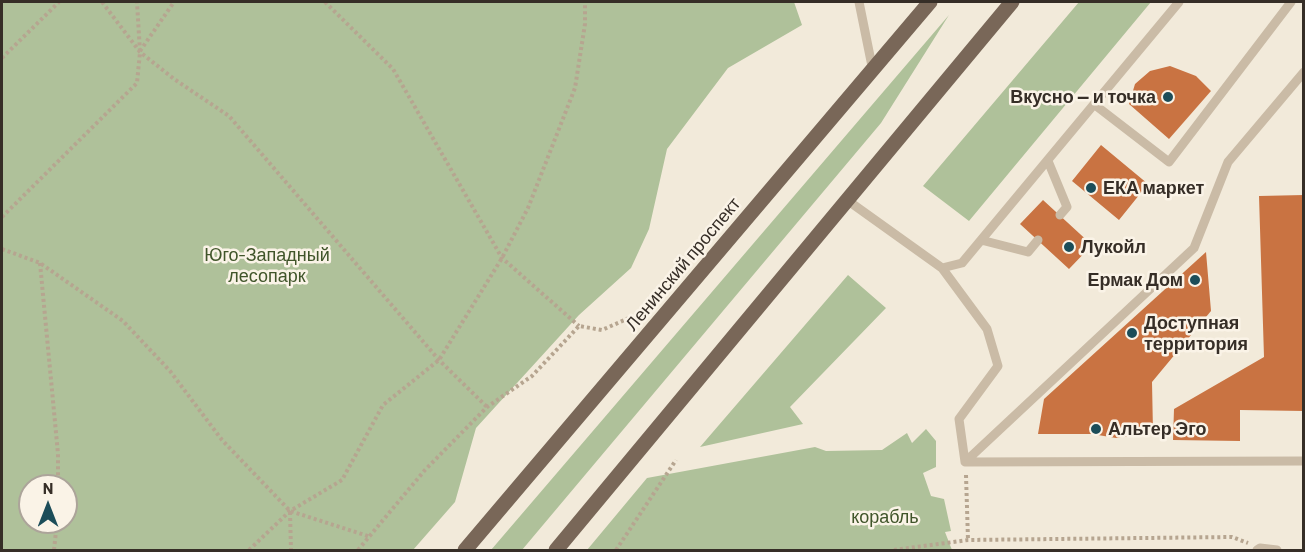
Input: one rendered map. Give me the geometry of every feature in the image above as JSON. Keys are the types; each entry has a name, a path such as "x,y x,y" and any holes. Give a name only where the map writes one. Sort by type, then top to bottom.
{"main road":[{"name":"Ленинский проспект","path":"465,550 930,2"},
{"path":"556,550 1012,2"}],"lane":[{"path":"859,2 873,71"},
{"path":"942,268 962,263 1179,2"},
{"path":"1095,105 1169,162 1290,2"},
{"path":"965,462 1194,248 1228,162 1304,72"},
{"path":"1048,161 1067,207 1060,215"},
{"path":"847,200 942,268 987,328 998,366 959,419 965,462"},
{"path":"981,240 1028,252 1038,240"},
{"path":"965,462 1304,461"},
{"path":"1259,549 1277,550"}],"path":[{"path":"2,58 59,2"},
{"path":"102,2 140,52 174,79 230,116 439,360 487,407"},
{"path":"2,217 137,83 140,52 137,2"},
{"path":"140,52 174,2"},
{"path":"325,2 393,69 502,258 579,326 602,330 629,318"},
{"path":"249,550 290,511 342,480 383,405 439,360 502,258 528,208 574,88 585,24 585,2"},
{"path":"2,249 40,262 123,321 170,371 222,440 290,511 370,537"},
{"path":"40,262 58,474"},
{"path":"358,550 425,470 487,407 532,376 579,326"},
{"path":"616,550 676,460"},
{"path":"965,462 968,540"},
{"path":"290,511 291,550"},
{"path":"54,550 56,534"},
{"path":"894,550 968,540 1232,537 1259,549"}],"green space":[{"name":"Юго-Западный лесопарк","path":"2,2 794,2 802,25 728,68 667,149 649,229 631,268 579,315 476,428 455,502 413,550 2,550"},
{"path":"1079,2 1151,2 969,221 923,186"},
{"path":"949,15 881,123 522,550 491,550"},
{"path":"848,275 886,308 790,407 803,424 700,447"},
{"name":"корабль","path":"926,429 936,441 936,467 923,473 931,496 944,499 951,531 945,532 952,550 587,550 647,478 815,447 826,451 882,450 907,433 912,443"}],"building":[{"name":"Вкусно — и точка","path":"1170,66 1196,76 1211,91 1169,139 1129,104 1135,84 1150,71"},
{"path":"1101,145 1148,184 1119,220 1072,181"},
{"path":"1304,195 1304,411 1240,410 1240,441 1173,440 1174,409 1264,357 1259,196"},
{"path":"1043,200 1092,245 1069,269 1020,224"},
{"path":"1206,252 1211,311 1152,382 1153,432 1116,438 1092,434 1038,434 1044,399"}],"place":[{"name":"Вкусно — и точка","path":"1168,97"},
{"name":"ЕКА маркет","path":"1091,188"},
{"name":"Лукойл","path":"1069,247"},
{"name":"Ермак Дом","path":"1195,280"},
{"name":"Доступная территория","path":"1132,333"},
{"name":"Альтер Эго","path":"1096,429"}]}
